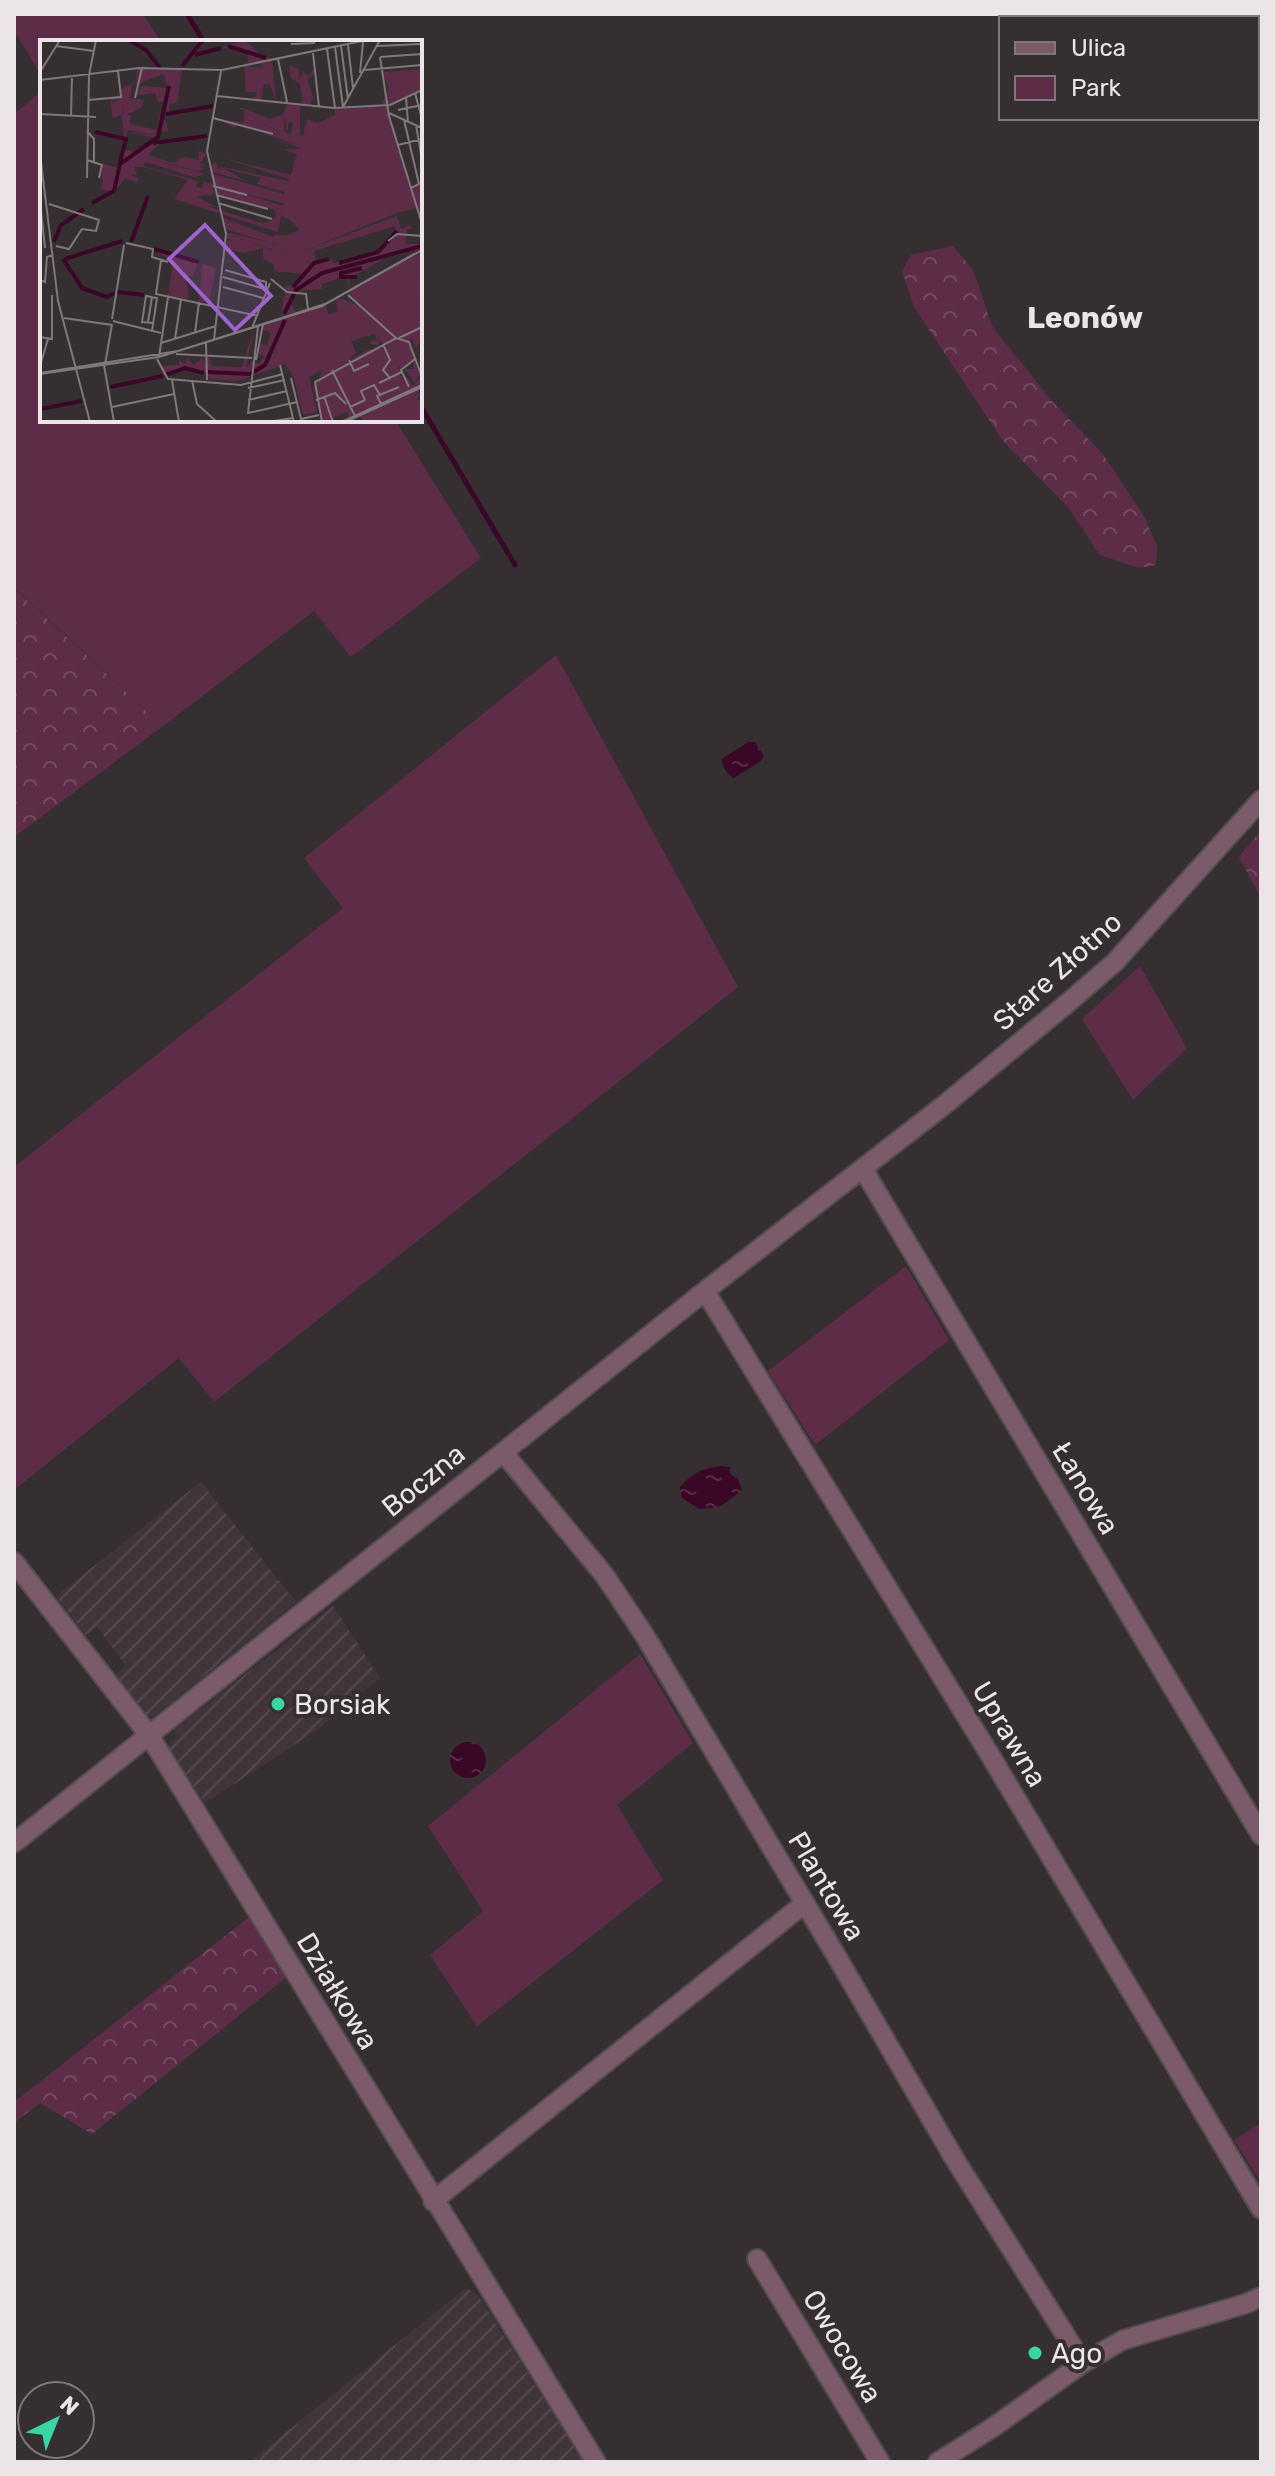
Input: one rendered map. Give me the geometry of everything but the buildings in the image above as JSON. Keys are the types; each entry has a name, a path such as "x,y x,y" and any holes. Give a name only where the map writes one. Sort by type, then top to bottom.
{"street":[{"name":"Stare Złotno","path":"866,1166 1059,1011 1115,962 1261,800"},
{"name":"Boczna","path":"14,1843 866,1166"},
{"name":"Łanowa","path":"866,1166 1261,1835"},
{"name":"Uprawna","path":"705,1291 990,1755 1261,2209"},
{"name":"Plantowa","path":"503,1452 605,1576 645,1636 954,2158 1083,2363"},
{"name":"Działkowa","path":"14,1562 149,1735 596,2462"},
{"path":"433,2201 805,1903"},
{"name":"Owocowa","path":"757,2259 880,2462"},
{"path":"938,2462 995,2426 1083,2363 1123,2340 1261,2297"}],"shaded area":[{"path":"201,1482 296,1602 155,1715 149,1716 114,1675 126,1666 97,1627 86,1635 56,1596"},
{"name":"Borsiak","path":"333,1606 380,1678 314,1732 205,1803 167,1746 176,1738 174,1730"},
{"path":"466,2288 478,2295 584,2462 249,2462"}],"green space":[{"path":"14,14 143,14 160,40 40,40 40,74 14,30"},
{"path":"40,93 40,422 396,422 481,558 351,657 314,611 163,726 17,590 14,592 14,114"},
{"path":"953,246 973,270 992,326 1050,399 1103,454 1143,515 1157,545 1156,565 1139,568 1100,555 1067,506 1003,441 914,307 902,271 911,255"},
{"path":"16,590 163,726 14,837 14,592"},
{"path":"556,655 738,987 214,1402 179,1358 14,1490 14,1167 343,908 304,858"},
{"path":"1261,830 1261,898 1239,857"},
{"path":"1140,966 1187,1048 1133,1100 1082,1019"},
{"path":"906,1266 949,1340 815,1445 768,1371"},
{"path":"640,1654 693,1743 617,1805 663,1880 477,2026 430,1955 483,1911 428,1826"},
{"path":"249,1917 288,1976 92,2134 40,2103 14,2123 14,2098 17,2100"},
{"path":"1261,2123 1261,2182 1234,2140"}],"water":[{"path":"748,742 755,742 764,756 734,778 725,770 722,759"},
{"path":"720,1466 730,1467 730,1474 738,1479 742,1490 720,1507 699,1509 682,1498 680,1487 688,1479 697,1472"},
{"path":"468,1742 481,1747 486,1760 481,1773 468,1778 455,1773 450,1760 455,1747"}],"waterway":[{"path":"187,14 203,40"},
{"path":"422,408 515,565"}],"place":[{"name":"Borsiak","path":"278,1704"},
{"name":"Ago","path":"1035,2353"}],"district":[{"name":"Leonów","path":"1085,318"}]}
